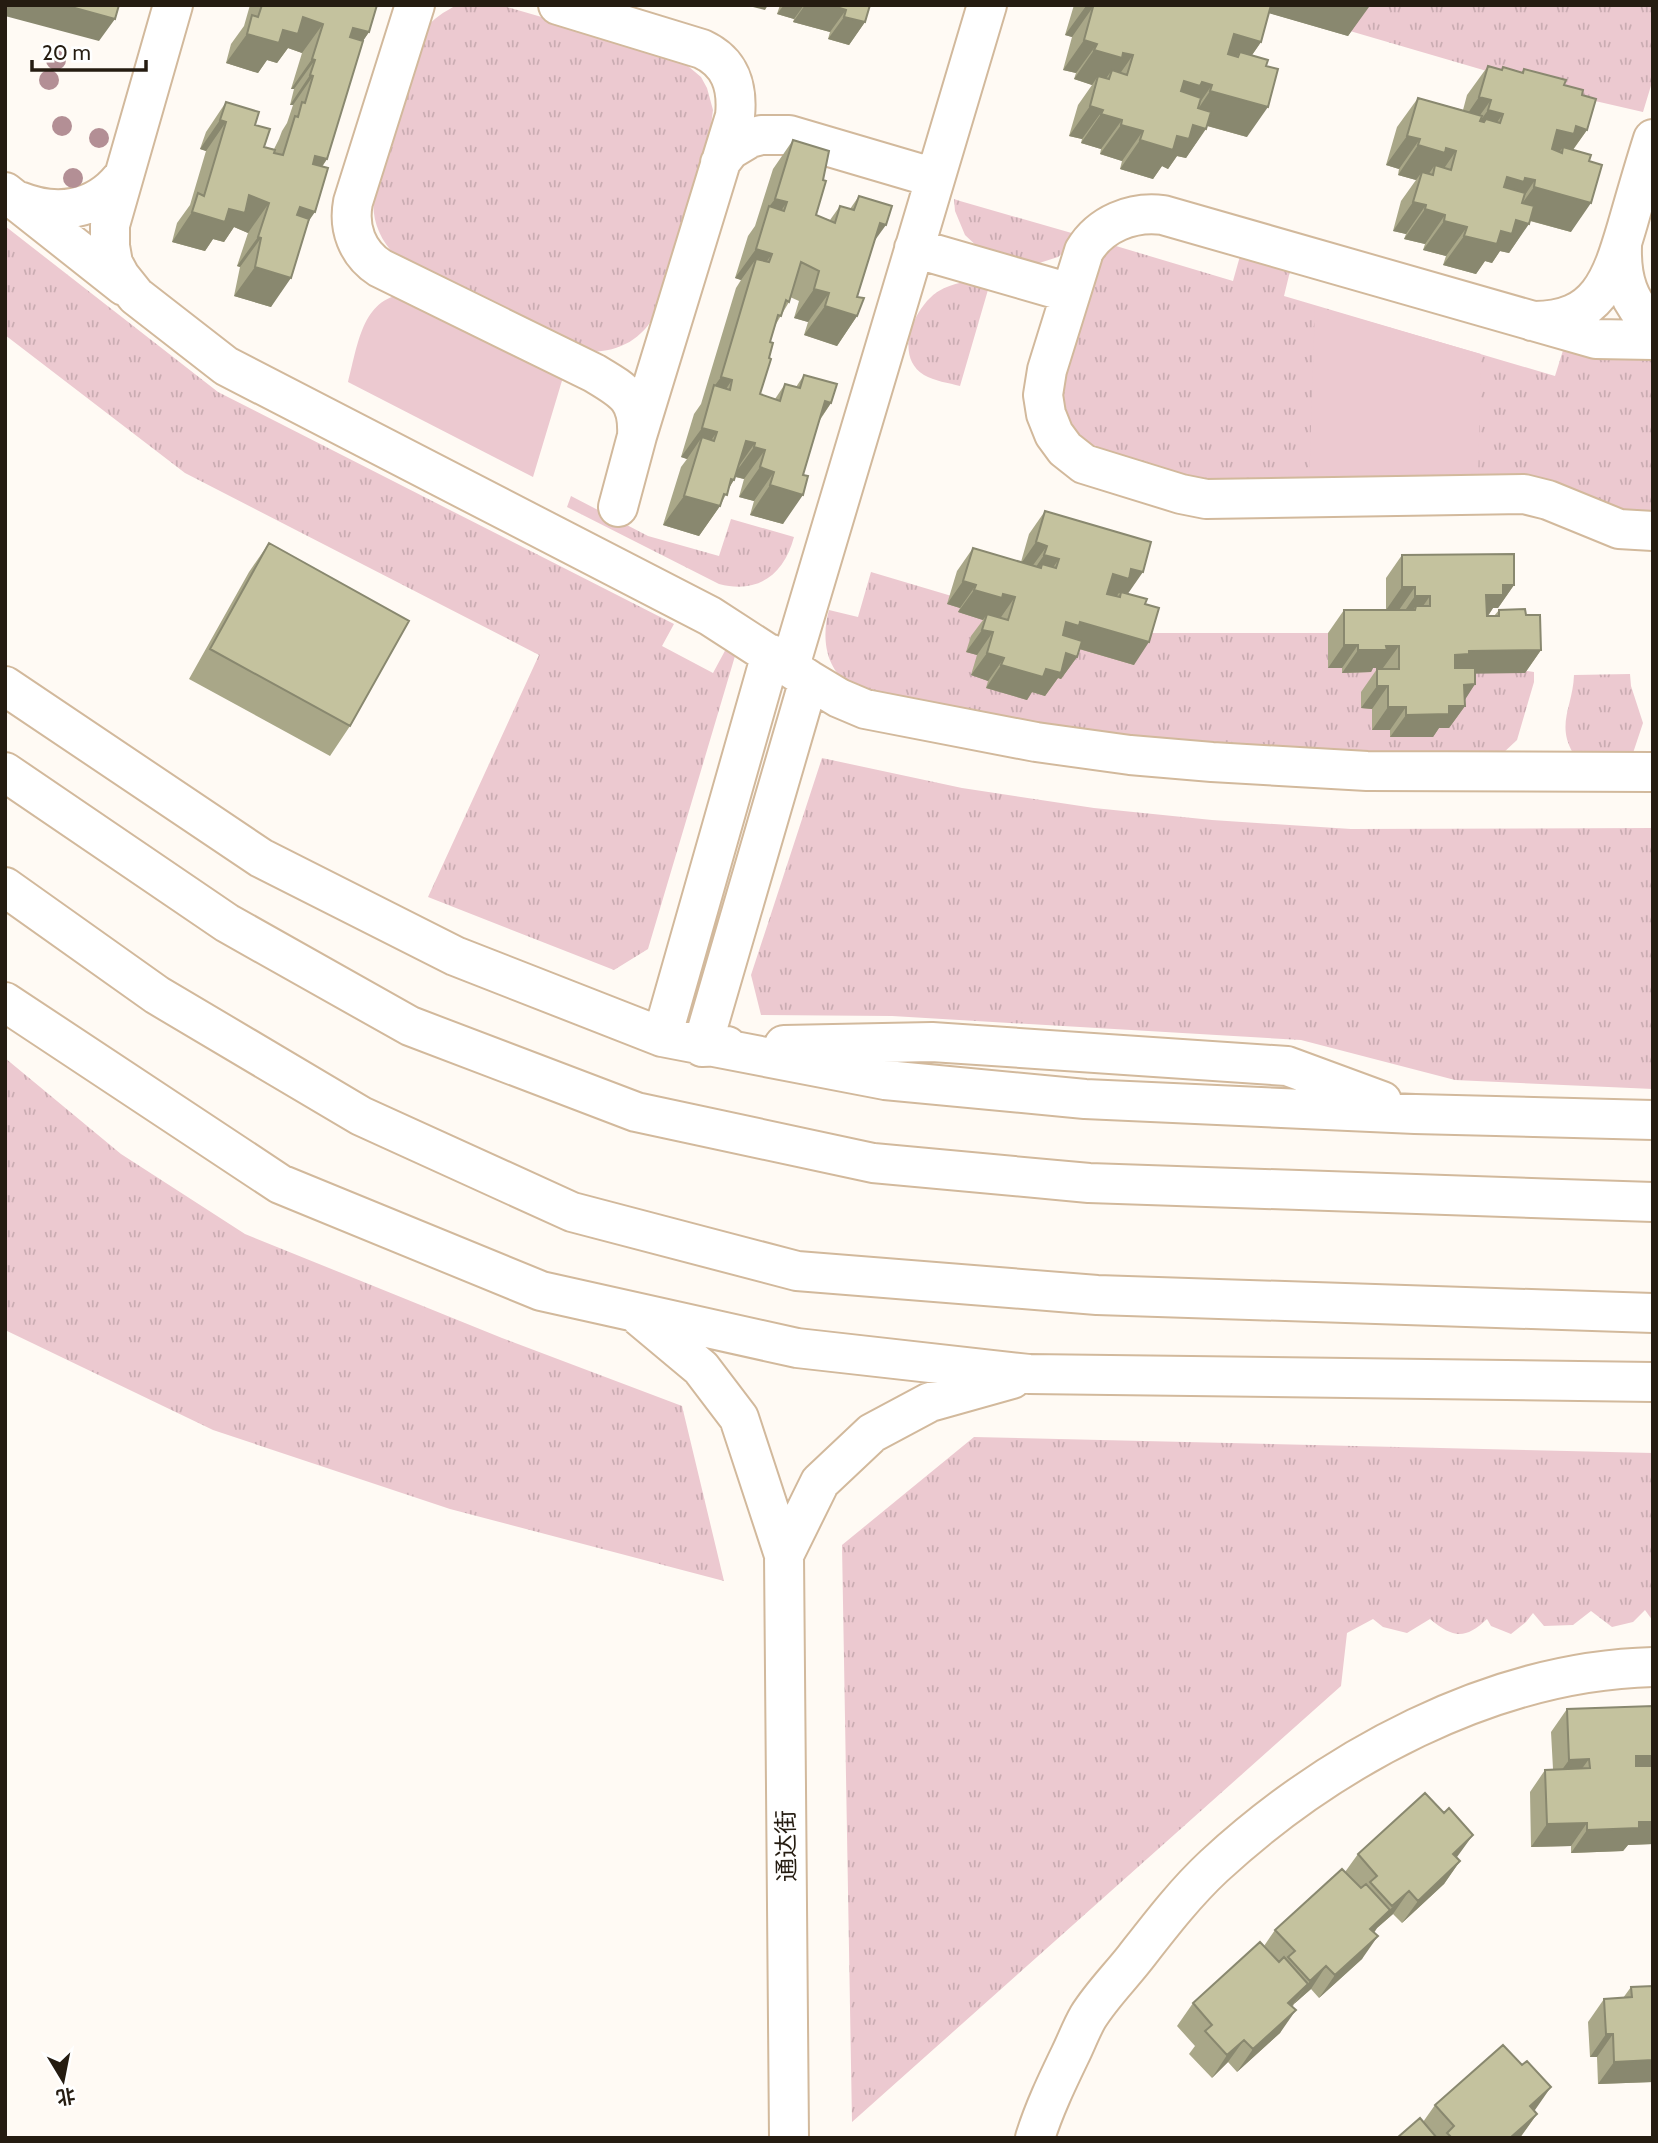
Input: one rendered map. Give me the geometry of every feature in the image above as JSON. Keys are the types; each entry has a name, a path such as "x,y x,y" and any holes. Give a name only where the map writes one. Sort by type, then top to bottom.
{"main road":[{"path":"136,296 113,263 110,225 173,5"},
{"path":"558,5 687,43 713,54 732,71 767,120 789,135"},
{"path":"662,1037 790,667 987,5"},
{"path":"415,6 353,202 352,221 358,243 366,258 380,268 594,373 623,391 630,399 636,416 637,436"},
{"path":"618,507 666,339 735,116 732,80 720,60"},
{"path":"720,163 730,150 751,138 761,135 789,135 935,178"},
{"path":"1530,321 1557,320 1571,315 1598,296 1607,285 1653,139"},
{"path":"11,196 47,209 77,208 103,197 121,179"},
{"path":"11,196 226,366 710,615 839,698 865,709 1036,741 1130,755 1339,771 1653,772"},
{"path":"1653,340 1596,339 1150,213 1122,219 1098,234 1084,251 1044,382 1044,404 1049,424 1059,442 1084,464 1181,494 1206,499 1535,495 1619,528 1653,531"},
{"path":"1622,244 1625,285 1634,304 1653,325"},
{"path":"914,248 1070,293"},
{"path":"594,373 615,374 634,369 652,358 666,339"},
{"path":"702,1047 790,667"},
{"path":"5,686 261,858 455,956 662,1037 702,1047 885,1080 1045,1095 1415,1114 1653,1120"},
{"path":"5,772 227,923 410,1026 636,1112 873,1163 1088,1183 1653,1202"},
{"path":"5,887 157,995 361,1116 572,1212 797,1271 1097,1295 1653,1313"},
{"path":"5,1002 280,1184 541,1291 797,1348 1029,1374 1653,1382"},
{"path":"633,1311 701,1368 739,1418 784,1555"},
{"path":"784,1555 820,1482 872,1433 930,1402 1029,1374"},
{"name":"通达街","path":"784,1555 789,2138"},
{"path":"1035,2138 1042,2114 1088,2017 1161,1925 1212,1868 1283,1808 1350,1765 1450,1711 1532,1684 1627,1668 1653,1667"}],"green space":[{"path":"457,5 500,5 676,56 701,77 707,88 713,110 710,133 656,313 644,330 630,342 612,349 591,352 396,256 385,243 375,220 374,195 425,30 435,19"},
{"path":"1357,5 1653,5 1653,79 1643,112 1569,95 1350,31"},
{"path":"954,199 1082,236 1058,257 1033,265 983,252 965,235 955,211"},
{"path":"5,226 218,392 674,624 662,646 713,673 727,647 735,656 648,949 614,970 428,897 539,655 185,473 5,335"},
{"path":"1106,243 1233,281 1242,249 1292,263 1284,296 1555,376 1565,344 1653,351 1653,520 1207,487 1085,452 1055,396"},
{"path":"973,281 990,283 960,386 928,377 915,368 910,358 909,337 912,326 922,307 938,291"},
{"path":"400,295 564,374 533,477 348,382 358,342 369,317 387,299"},
{"path":"1315,306 1481,354 1478,483 1309,486"},
{"path":"571,496 648,536 719,556 731,519 794,537 784,562 767,578 746,586 719,584 567,507"},
{"path":"871,572 1137,651 1143,633 1328,633 1328,641 1534,672 1534,682 1517,740 1502,754 1252,750 1153,740 1027,722 888,698 859,689 839,675 829,659 827,649 829,610 858,617"},
{"path":"1630,674 1631,686 1643,723 1633,753 1573,753 1568,743 1566,724 1574,675"},
{"path":"822,758 962,788 1094,808 1212,820 1351,829 1653,828 1653,1089 1455,1080 1301,1040 892,1016 761,1015 751,975"},
{"path":"5,1058 121,1154 245,1234 502,1338 682,1406 724,1581 450,1509 213,1430 5,1330"},
{"path":"974,1437 1653,1453 1653,1621 1645,1610 1633,1622 1612,1627 1591,1611 1573,1625 1544,1626 1533,1613 1511,1634 1491,1626 1487,1619 1472,1631 1459,1634 1446,1630 1430,1619 1407,1633 1383,1627 1373,1619 1347,1633 1341,1686 852,2122 842,1545"}],"building":[{"path":"64,5 119,5 115,19"},
{"path":"262,5 377,5 369,32 353,28 350,37 363,41 327,159 315,156 313,164 328,168 315,212 300,207 297,215 309,219 291,278 255,267 261,238 258,237 269,203 249,195 245,213 229,209 225,222 192,212 198,193 204,196 226,122 220,120 226,102 259,112 255,125 270,129 264,147 283,155 295,116 298,117 302,102 305,103 313,76 310,75 315,60 312,59 323,24 303,17 298,34 283,30 279,43 247,34 252,15 258,17"},
{"path":"830,5 870,5 865,22 844,17 846,10"},
{"path":"1086,5 1271,5 1261,42 1234,34 1228,54 1238,57 1240,52 1268,60 1266,66 1278,69 1268,107 1210,91 1212,85 1202,82 1200,86 1184,81 1181,91 1201,98 1198,108 1211,112 1206,129 1193,125 1189,139 1177,136 1173,150 1140,140 1143,131 1121,125 1122,120 1101,114 1103,110 1090,106 1098,76 1109,79 1112,70 1127,75 1133,55 1123,53 1122,58 1094,50 1097,44 1084,40 1093,7"},
{"path":"1488,66 1523,73 1524,69 1566,80 1564,85 1583,90 1582,95 1596,99 1587,130 1576,126 1574,134 1557,130 1552,149 1562,153 1563,147 1591,155 1589,161 1602,165 1591,203 1534,187 1535,180 1525,178 1524,182 1507,177 1504,187 1525,193 1522,203 1534,206 1529,224 1516,220 1512,234 1501,231 1497,244 1464,236 1467,227 1444,221 1445,215 1425,209 1426,205 1413,202 1422,172 1433,175 1435,165 1451,170 1456,151 1446,148 1445,153 1418,145 1420,139 1407,136 1418,98 1482,116 1480,121 1484,122 1486,119 1500,123 1503,114 1488,110 1491,100 1479,97"},
{"path":"793,140 829,151 823,180 826,181 816,215 835,223 840,206 854,210 859,196 892,206 886,225 880,223 857,297 864,298 857,316 825,306 829,293 814,289 819,271 801,262 789,302 786,300 781,316 778,315 770,342 773,343 769,358 771,359 760,394 780,401 785,384 800,388 804,375 837,384 831,403 825,401 803,475 808,476 803,495 770,485 774,472 760,467 765,450 746,441 734,480 731,479 727,495 724,494 720,506 684,496 702,437 714,441 717,432 702,428 714,385 730,390 732,380 721,377 756,259 769,262 772,254 756,249 769,206 784,211 787,202 775,199"},
{"path":"1045,511 1151,542 1143,572 1131,569 1129,579 1113,574 1107,594 1120,597 1121,592 1147,599 1145,604 1159,608 1149,642 1080,622 1079,626 1066,622 1063,635 1082,641 1077,657 1066,653 1061,673 1046,669 1043,677 1001,665 1004,658 987,653 993,632 982,630 987,614 1008,620 1015,597 1003,594 1002,598 974,590 976,585 963,581 973,548 1041,568 1042,564 1056,568 1059,559 1044,555 1047,546 1036,542"},
{"path":"269,543 409,621 350,726 210,649"},
{"path":"1514,554 1514,585 1503,585 1503,595 1486,595 1487,616 1499,616 1499,610 1525,609 1526,615 1540,615 1541,650 1469,651 1469,654 1455,655 1455,668 1475,668 1475,684 1464,685 1465,706 1449,706 1449,714 1406,715 1406,707 1388,707 1388,686 1377,686 1377,669 1399,669 1399,646 1386,646 1387,650 1358,650 1358,645 1344,645 1344,610 1415,610 1416,606 1430,606 1430,596 1415,596 1415,587 1402,587 1402,555"},
{"path":"1653,1706 1653,1756 1636,1756 1636,1766 1653,1766 1653,1822 1639,1822 1639,1828 1587,1830 1587,1823 1547,1824 1545,1770 1590,1768 1589,1759 1569,1760 1567,1709"},
{"path":"1425,1793 1444,1813 1449,1808 1473,1835 1453,1854 1460,1861 1418,1901 1409,1891 1392,1906 1370,1882 1377,1876 1358,1854"},
{"path":"1342,1869 1361,1888 1366,1884 1390,1910 1370,1929 1378,1936 1335,1975 1326,1966 1310,1981 1288,1957 1295,1951 1275,1930"},
{"path":"1260,1942 1279,1962 1284,1957 1308,1984 1288,2003 1296,2010 1253,2049 1244,2040 1227,2055 1205,2031 1212,2025 1193,2003"},
{"path":"1653,1986 1653,2060 1614,2062 1613,2034 1606,2034 1604,1999 1632,1997 1631,1987"},
{"path":"1503,2045 1522,2065 1527,2061 1551,2087 1530,2106 1537,2114 1510,2138 1452,2138 1447,2133 1454,2126 1435,2105"},
{"path":"1420,2118 1437,2138 1397,2138"}]}
